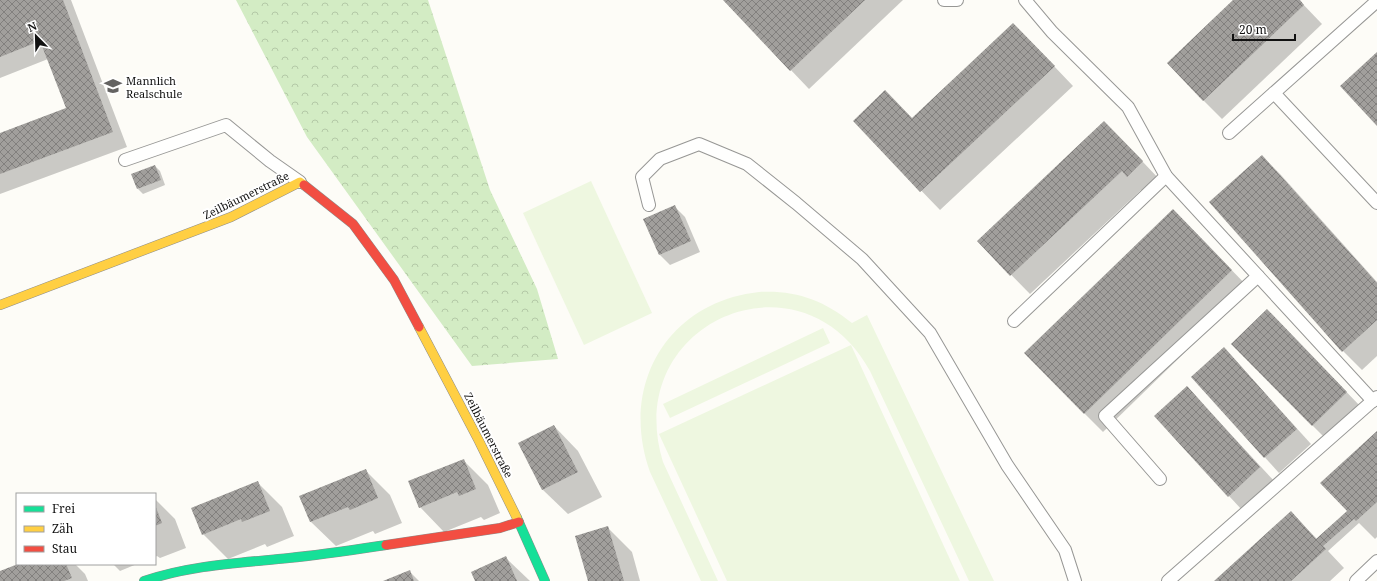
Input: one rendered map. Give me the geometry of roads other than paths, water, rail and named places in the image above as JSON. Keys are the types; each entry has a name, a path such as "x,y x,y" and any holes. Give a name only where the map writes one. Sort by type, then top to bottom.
{"street":[{"name":"Zeilbäumerstraße","path":"0,305 194,232 230,217 300,182 353,224 394,280 479,441 519,522 545,581"},
{"path":"144,581 156,576 198,568 298,557 500,528 519,522"}],"lane":[{"path":"944,0 957,0"},
{"path":"1025,0 1052,32 1128,107 1166,176 1258,276 1375,399 1168,581"},
{"path":"1229,133 1377,1"},
{"path":"1274,93 1377,203"},
{"path":"126,160 226,125 270,161 300,182"},
{"path":"649,205 642,176 660,159 699,144 747,164 862,259 930,333 1007,465 1065,550 1076,581"},
{"path":"1014,320 1166,176"},
{"path":"1160,479 1105,416 1258,276"},
{"path":"1356,581 1377,561"}],"place":[{"name":"Mannlich Realschule","path":"113,86"}]}
